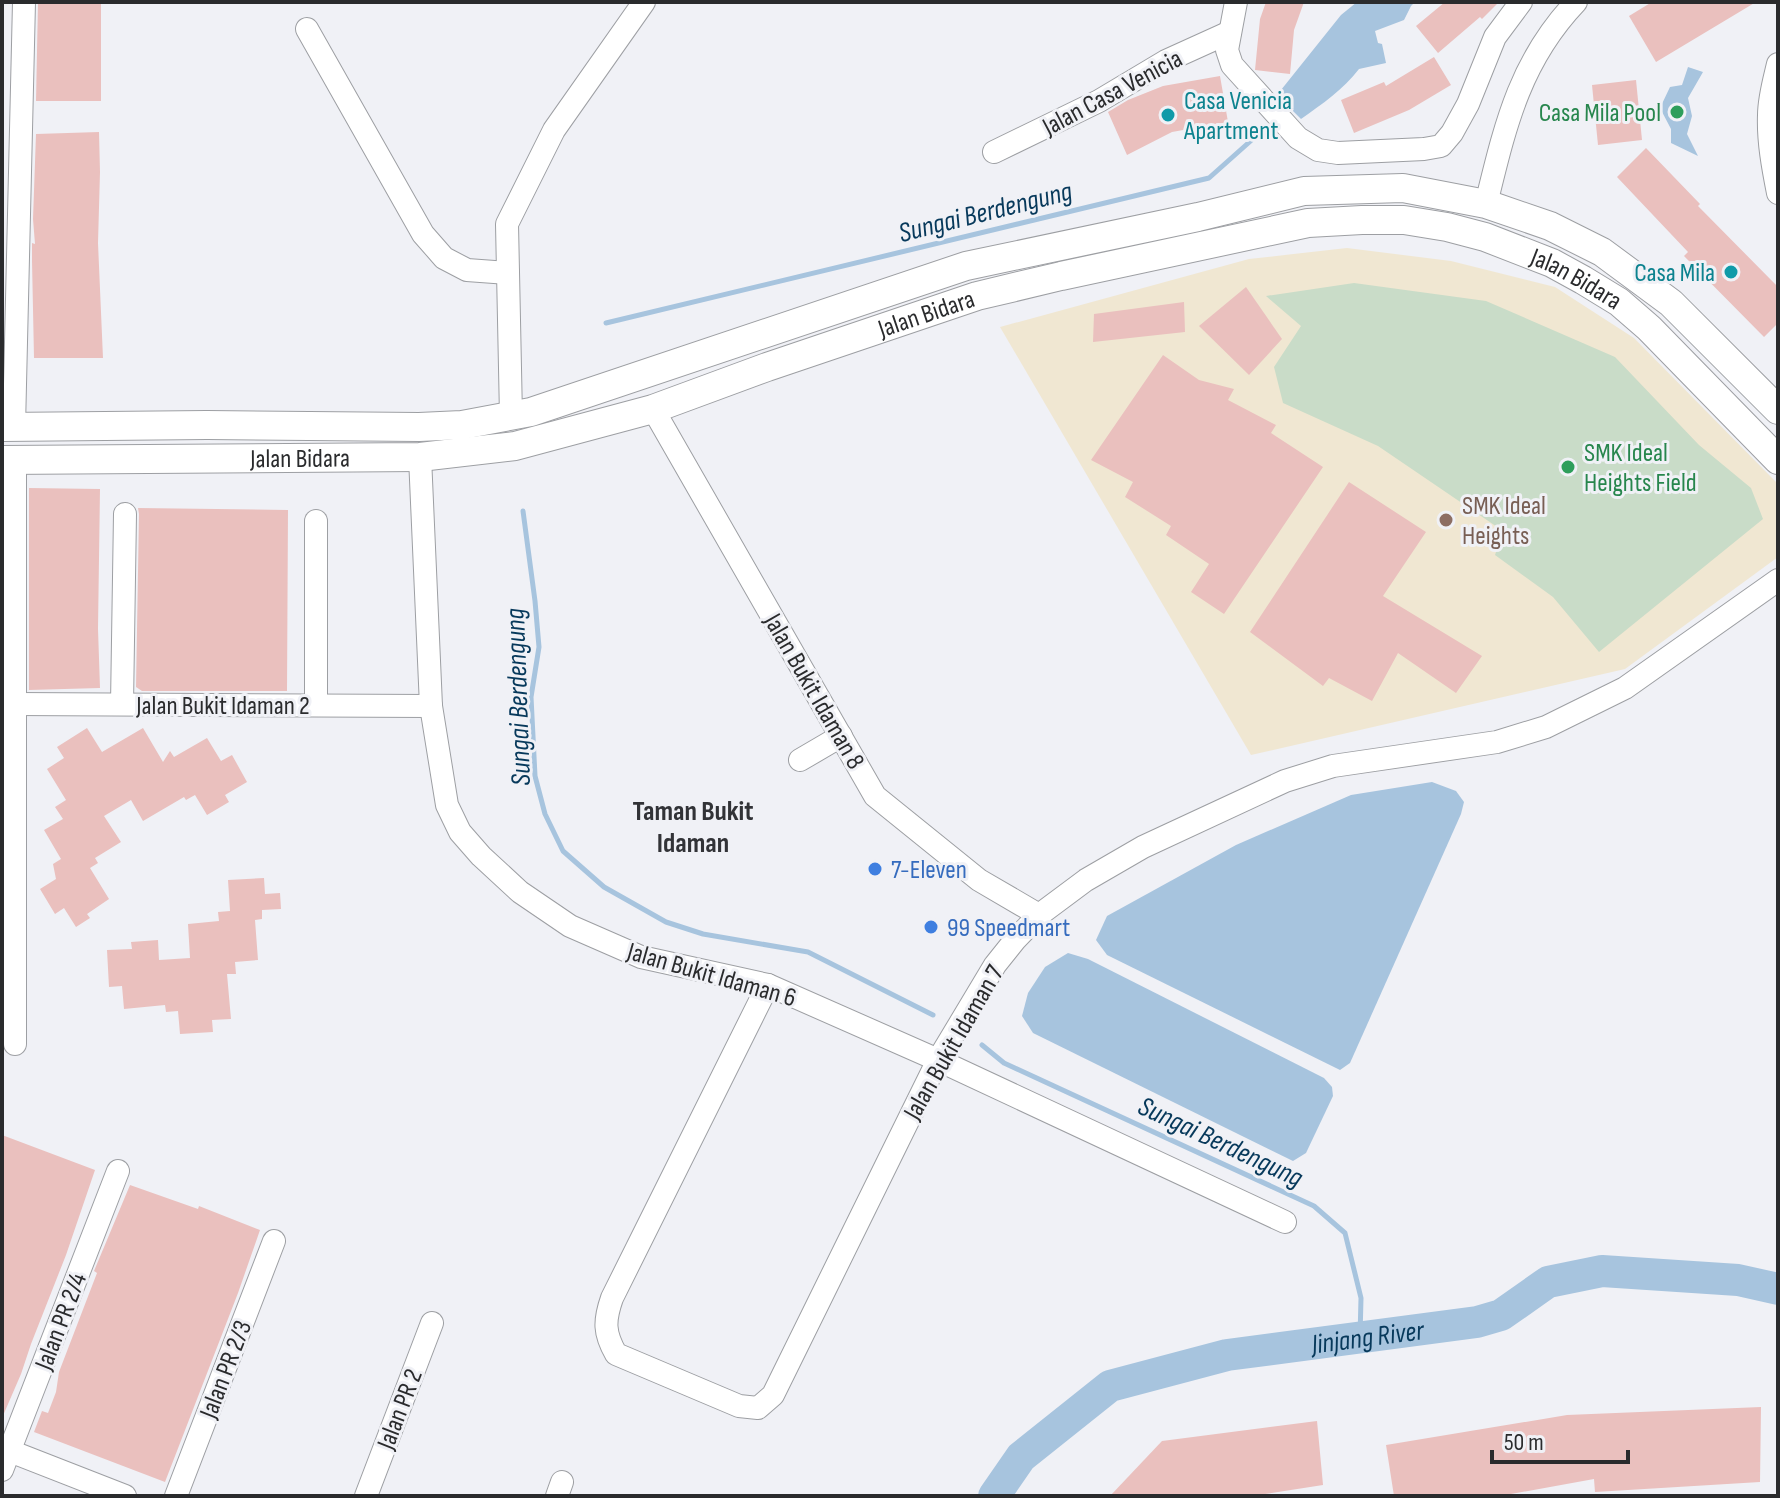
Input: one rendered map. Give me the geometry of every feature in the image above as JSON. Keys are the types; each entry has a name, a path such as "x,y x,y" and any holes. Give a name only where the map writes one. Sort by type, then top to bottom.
{"main road":[{"name":"Jalan Bidara","path":"8,427 462,425 531,412 960,267 1198,217 1304,191 1403,188 1486,204 1550,226 1602,252 1671,303 1778,410"},
{"name":"Jalan Bidara","path":"8,460 420,457 515,446 653,409 977,296 1308,223 1404,220 1460,230 1523,251 1552,263 1619,302 1649,328 1778,460"}],"street":[{"path":"8,427 24,2"},
{"path":"511,416 507,224 554,130 644,2"},
{"path":"1236,2 1227,50 1232,65 1298,138 1318,150 1338,153 1441,146 1468,104 1495,37 1521,2"},
{"path":"1486,204 1511,107 1532,58 1576,2"},
{"path":"307,29 423,234 444,258 467,270 508,273"},
{"name":"Jalan Casa Venicia","path":"994,152 1099,101 1166,61 1230,32"},
{"path":"1778,64 1769,116 1778,193"},
{"name":"Jalan Bukit Idaman 8","path":"653,409 875,796 979,880 1039,915"},
{"name":"Jalan Bukit Idaman 6","path":"420,457 431,706 447,805 460,832 520,892 570,926 641,957 768,985 938,1060 1285,1222"},
{"path":"8,460 15,704 15,1044"},
{"path":"122,704 125,514"},
{"path":"316,521 316,705"},
{"name":"Jalan Bukit Idaman 7","path":"768,985 612,1298 606,1320 607,1332 616,1354 739,1406 758,1408 773,1395 938,1060 995,965 1039,915 1086,880 1143,847 1285,781 1333,766 1497,742 1546,727 1625,688 1778,580"},
{"name":"Jalan Bukit Idaman 2","path":"15,704 431,706"},
{"path":"800,760 841,736"},
{"name":"Jalan PR 2/4","path":"4,1456 118,1171"},
{"name":"Jalan PR 2/3","path":"176,1496 274,1241"},
{"name":"Jalan PR 2","path":"366,1496 432,1323"},
{"path":"4,1456 125,1496"}],"shaded area":[{"name":"SMK Ideal Heights","path":"1347,248 1451,261 1555,287 1634,338 1778,484 1778,557 1625,669 1251,755 1000,327 1249,259"}],"green space":[{"name":"SMK Ideal Heights Field","path":"1354,283 1486,301 1615,357 1699,445 1751,488 1763,519 1599,652 1553,597 1495,555 1503,531 1378,446 1283,403 1274,367 1301,326 1266,296"}],"water":[{"path":"1357,2 1415,2 1404,20 1375,31 1386,63 1359,69 1339,90 1301,119 1277,95 1341,15"},
{"name":"Casa Mila Pool","path":"1688,67 1703,72 1688,98 1692,116 1687,134 1698,156 1671,143 1671,129 1660,108 1670,87 1682,85"},
{"path":"1432,782 1456,791 1464,802 1461,814 1350,1063 1340,1070 1107,955 1096,940 1107,916 1236,845 1351,795"},
{"path":"1068,953 1088,959 1324,1078 1332,1087 1333,1096 1306,1153 1293,1161 1033,1033 1022,1016 1028,993 1045,967"}],"building":[{"path":"38,2 101,2 101,101 36,101"},
{"name":"Casa Venicia Apartment","path":"1266,2 1304,2 1294,30 1290,74 1255,70 1260,19"},
{"path":"1445,2 1499,2 1438,53 1416,26"},
{"path":"1652,2 1756,2 1656,62 1629,16"},
{"path":"1434,57 1451,85 1409,110 1354,133 1341,100 1384,82 1386,86"},
{"name":"Casa Venicia Apartment","path":"1220,76 1228,122 1172,132 1127,155 1108,112 1163,86"},
{"path":"1636,80 1642,140 1598,145 1592,85"},
{"path":"99,132 98,243 103,358 34,358 32,243 35,244 36,134"},
{"path":"1646,148 1778,287 1778,323 1764,337 1684,256 1688,252 1617,177"},
{"path":"1246,287 1282,339 1249,375 1199,326"},
{"path":"1184,302 1185,332 1093,342 1094,314"},
{"path":"1163,355 1199,380 1234,389 1228,400 1276,425 1271,433 1323,467 1224,614 1191,592 1209,564 1166,535 1171,526 1125,497 1133,482 1091,460"},
{"path":"1349,482 1426,532 1383,596 1482,656 1456,693 1398,653 1372,701 1329,678 1323,686 1250,632"},
{"path":"29,488 100,489 100,688 29,690"},
{"path":"138,508 288,510 287,691 142,691 136,687"},
{"path":"87,728 102,752 143,728 163,762 170,751 174,757 207,738 221,761 232,755 247,782 225,795 229,802 207,815 195,795 186,800 184,797 143,821 131,800 104,816 121,842 95,858 98,863 90,868 109,899 87,914 90,918 76,927 64,908 55,914 40,889 56,879 53,864 61,859 44,830 63,819 55,807 66,800 47,769 64,758 57,747"},
{"path":"264,878 265,894 280,893 281,909 262,910 262,919 255,920 258,960 235,962 236,974 227,974 231,1019 212,1020 213,1032 180,1034 178,1011 166,1012 165,1005 124,1009 122,986 109,987 107,950 132,949 131,942 158,940 159,960 190,958 188,924 219,921 218,912 230,911 228,880"},
{"path":"2,1135 95,1170 66,1255 2,1418"},
{"path":"130,1185 198,1209 199,1206 260,1230 165,1482 34,1432 42,1411 48,1413 59,1372 97,1273 94,1271"},
{"path":"1761,1407 1760,1482 1595,1492 1594,1479 1500,1496 1394,1496 1386,1445 1567,1415"},
{"path":"1317,1421 1323,1485 1252,1496 1110,1496 1162,1441"}],"waterway":[{"name":"Sungai Berdengung","path":"606,323 1209,178 1264,129"},
{"name":"Sungai Berdengung","path":"523,511 539,647 531,697 535,776 545,814 563,851 604,887 666,922 703,934 808,952 933,1015"},
{"name":"Sungai Berdengung","path":"982,1045 1004,1063 1314,1206 1345,1233 1361,1298 1360,1337"},
{"name":"Jinjang River","path":"994,1496 1021,1457 1110,1386 1227,1355 1477,1322 1501,1315 1548,1282 1602,1271 1738,1280 1778,1289"}],"place":[{"name":"Casa Mila Pool","path":"1677,112"},
{"name":"Casa Venicia Apartment","path":"1168,115"},
{"name":"Casa Mila","path":"1731,272"},
{"name":"SMK Ideal Heights Field","path":"1568,467"},
{"name":"SMK Ideal Heights","path":"1446,520"},
{"name":"7-Eleven","path":"875,869"},
{"name":"99 Speedmart","path":"931,927"}],"district":[{"name":"Taman Bukit Idaman","path":"693,826"}]}
